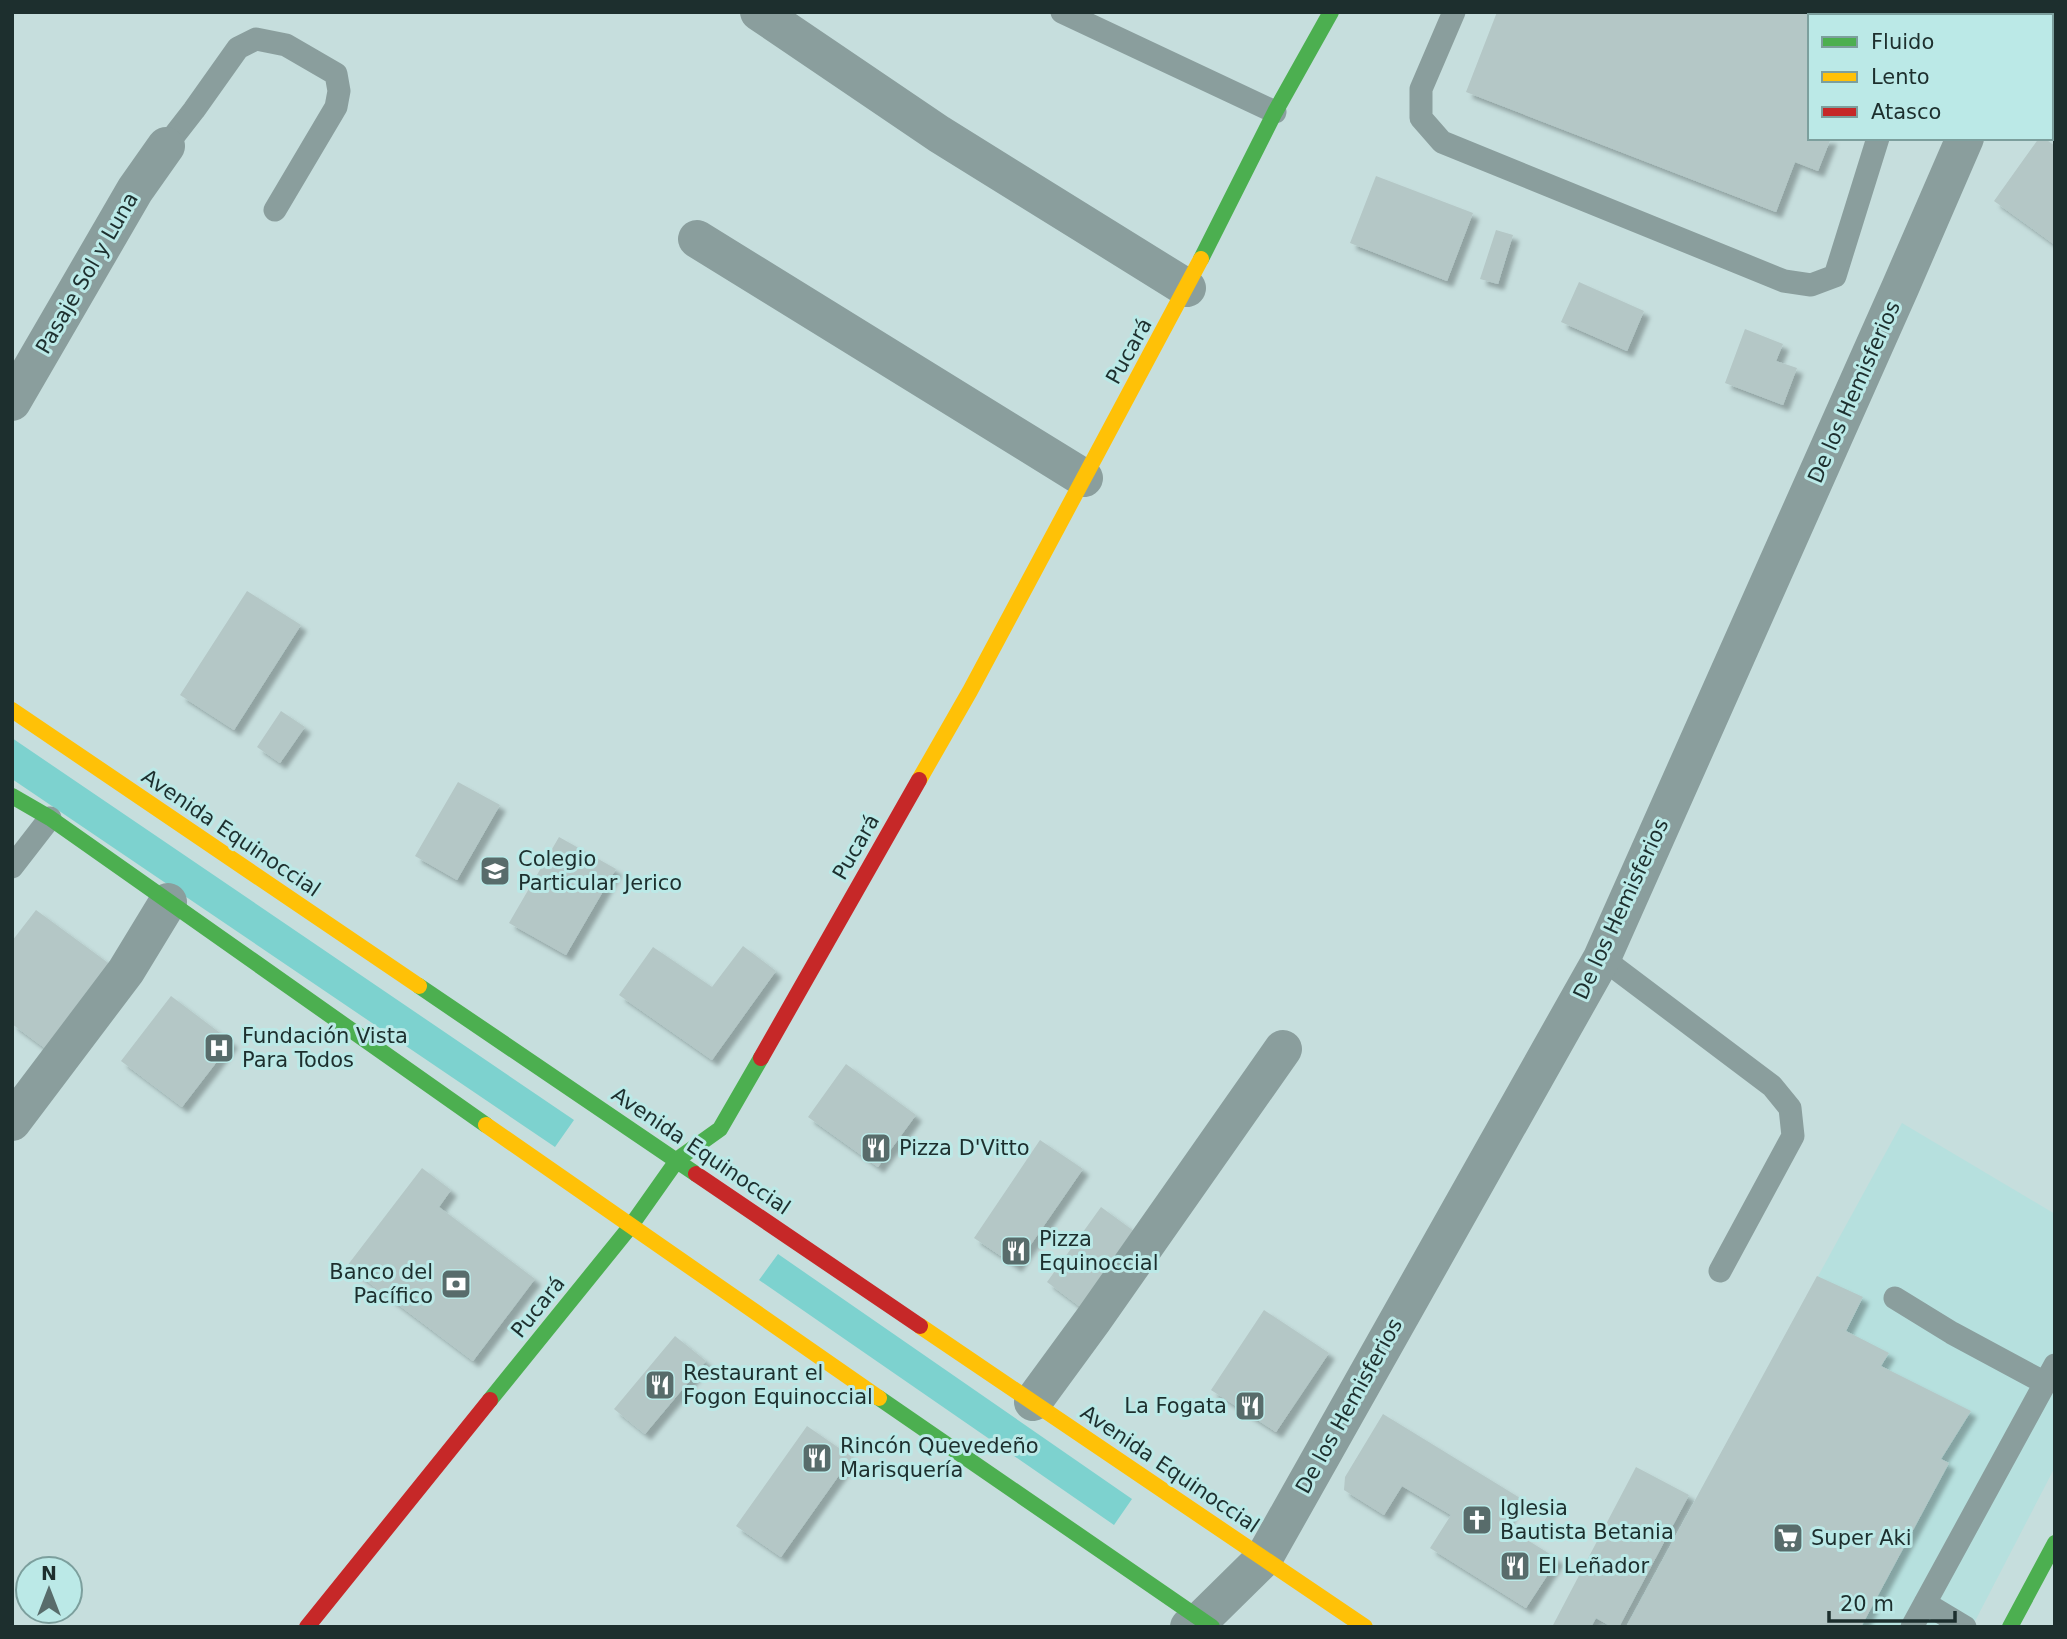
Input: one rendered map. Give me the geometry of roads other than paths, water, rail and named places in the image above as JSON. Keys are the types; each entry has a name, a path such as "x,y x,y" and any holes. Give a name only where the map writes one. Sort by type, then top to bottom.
{"main road":[{"name":"Pucará","path":"307,1627 630,1227 677,1159 720,1129 963,703 1187,288 1275,112 1331,12"},
{"name":"Avenida Equinoccial","path":"12,710 1365,1627"},
{"path":"12,796 50,818 630,1227 1201,1624"},
{"path":"2010,1627 2055,1543"}],"street":[{"path":"759,12 939,134 1187,288"},
{"name":"De los Hemisferios","path":"1201,1624 1264,1558 1602,958 1964,140"},
{"name":"Pasaje Sol y Luna","path":"12,402 135,190 166,146"},
{"path":"697,239 1084,478"},
{"path":"12,1122 126,971 168,902"},
{"path":"1033,1402 1283,1049"}],"lane":[{"path":"1062,12 1275,112"},
{"path":"1454,12 1421,89 1421,118 1442,142 1784,281 1811,285 1835,276 1877,140"},
{"path":"166,146 238,48 256,38 286,46 336,74 336,107 275,210"},
{"path":"12,867 50,818"},
{"path":"1602,958 1772,1086 1790,1108 1793,1136 1720,1271"},
{"path":"1895,1298 1952,1333 2050,1374 1912,1627"},
{"path":"1925,1603 1965,1627"}],"place":[{"name":"Colegio Particular Jerico","path":"495,871"},
{"name":"Fundación Vista Para Todos","path":"219,1048"},
{"name":"Pizza D'Vitto","path":"876,1148"},
{"name":"Pizza Equinoccial","path":"1016,1251"},
{"name":"Banco del Pacífico","path":"456,1284"},
{"name":"Restaurant el Fogon Equinoccial","path":"660,1385"},
{"name":"La Fogata","path":"1250,1406"},
{"name":"Rincón Quevedeño Marisquería","path":"817,1458"},
{"name":"Iglesia Bautista Betania","path":"1477,1520"},
{"name":"Super Aki","path":"1788,1538"},
{"name":"El Leñador","path":"1515,1566"}]}
